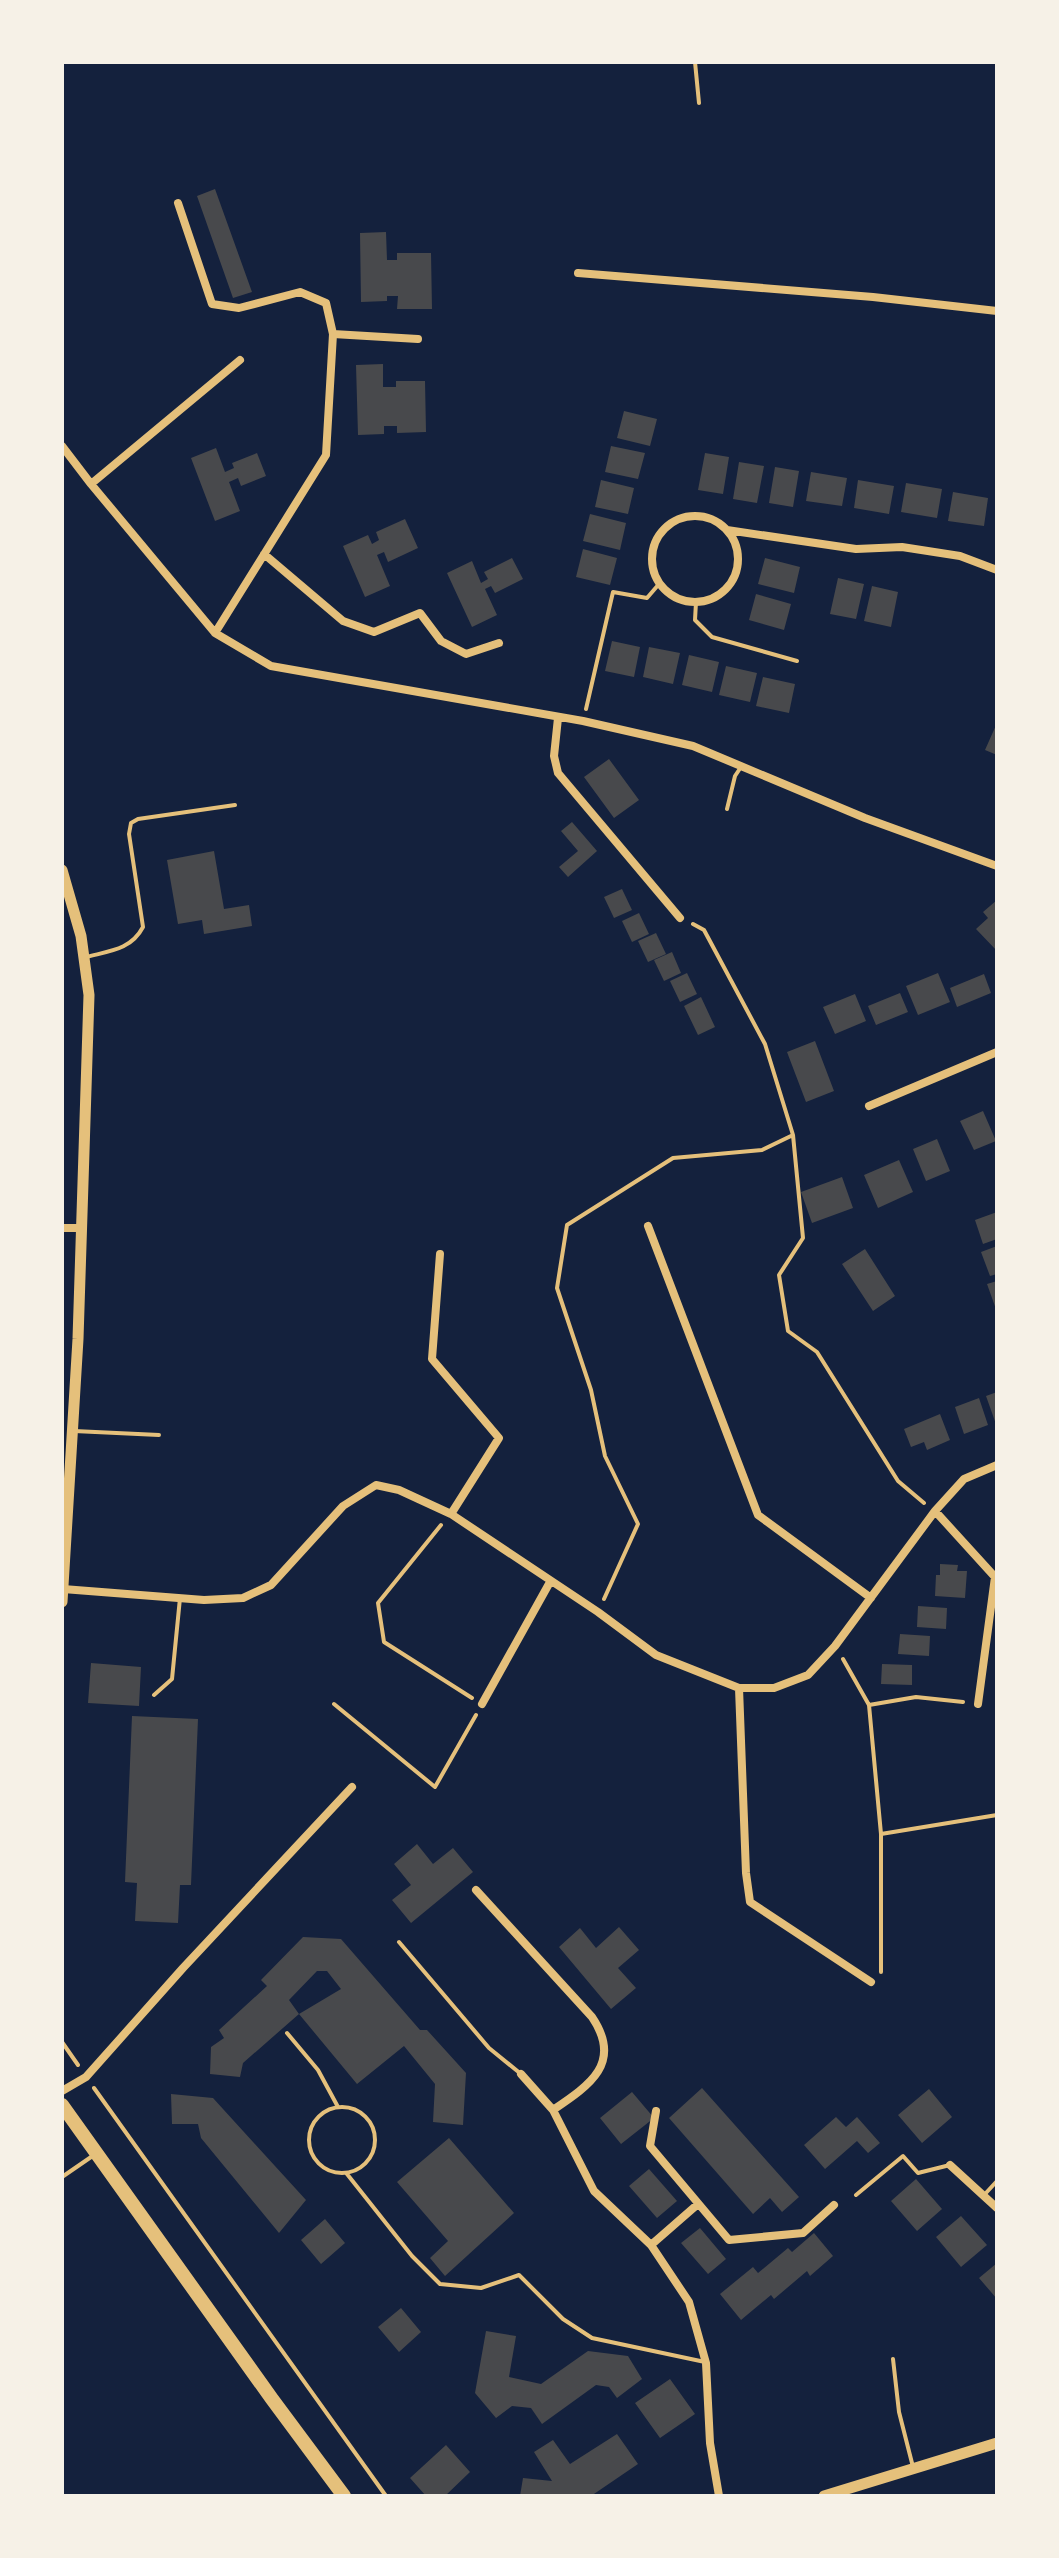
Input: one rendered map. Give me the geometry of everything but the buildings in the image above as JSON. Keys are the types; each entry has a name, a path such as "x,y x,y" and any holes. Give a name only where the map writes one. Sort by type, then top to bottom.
{"main road":[{"path":"62,2105 344,2496"}],"street":[{"path":"178,203 212,304 239,308 300,292 326,303 333,334 326,455 215,633"},
{"path":"578,273 873,297 997,311"},
{"path":"333,334 418,339"},
{"path":"91,484 240,360"},
{"path":"62,446 215,633 271,666 583,721 693,746 865,818 997,866"},
{"path":"688,516 702,516 716,521 727,530 735,542 736,570 721,593 709,600 682,600 669,594 659,584 651,557 662,530 688,516"},
{"path":"727,530 856,549 902,547 960,556 997,570"},
{"path":"264,554 343,621 374,632 420,613 441,641 466,654 499,643"},
{"path":"558,718 554,756 558,773 680,918"},
{"path":"62,870 81,936 89,995 79,1311 62,1602"},
{"path":"869,1106 997,1052"},
{"path":"648,1226 758,1515 871,1598"},
{"path":"62,1228 80,1228"},
{"path":"440,1254 432,1359 499,1438 451,1514"},
{"path":"63,1589 180,1598 243,1598 271,1585 343,1506 376,1485 399,1490 451,1514 598,1612 656,1655 739,1688 774,1688 808,1675 835,1646 935,1511 964,1479 997,1465"},
{"path":"935,1511 995,1577 978,1704"},
{"path":"482,1704 550,1582"},
{"path":"739,1688 746,1873 750,1902 871,1982"},
{"path":"62,2091 86,2077 352,1787"},
{"path":"476,1890 592,2017 602,2032 602,2065 595,2079 553,2110"},
{"path":"521,2074 553,2110 594,2191 651,2245 689,2302 706,2363 710,2443 719,2496"},
{"path":"656,2111 650,2146 729,2240 803,2233 834,2205"},
{"path":"950,2165 997,2208"},
{"path":"651,2245 698,2204"},
{"path":"824,2496 997,2443"}],"lane":[{"path":"695,62 699,103"},
{"path":"696,602 695,620 712,637 797,661"},
{"path":"727,809 735,776 742,765"},
{"path":"84,958 123,947 136,939 143,927 129,834 131,823 138,819 235,805"},
{"path":"72,1431 159,1435"},
{"path":"154,1695 172,1679 180,1598"},
{"path":"399,1942 489,2048 521,2074"},
{"path":"338,2107 359,2111 375,2131 372,2157 347,2174 336,2174 317,2163 308,2141 314,2122 322,2114 338,2107"},
{"path":"62,2177 96,2154"},
{"path":"856,2195 903,2156 918,2173 950,2165"},
{"path":"347,2174 412,2256 440,2284 481,2288 519,2275 563,2319 592,2338 706,2363"},
{"path":"984,2196 997,2181"},
{"path":"893,2359 899,2412 914,2469"}],"path":[{"path":"583,721 613,592 647,598 659,584"},
{"path":"680,918 704,930 765,1044 793,1135 803,1238 779,1275 788,1331 817,1352 898,1481 935,1511"},
{"path":"598,1612 638,1524 605,1456 591,1390 557,1288 567,1225 673,1158 762,1150 793,1135"},
{"path":"334,1704 435,1787 482,1704 384,1642 378,1603 451,1514"},
{"path":"835,1646 869,1705 881,1834 881,1972"},
{"path":"869,1705 916,1697 978,1704"},
{"path":"881,1834 997,1815"},
{"path":"287,2033 318,2070 338,2107"},
{"path":"62,2042 386,2496"}]}
